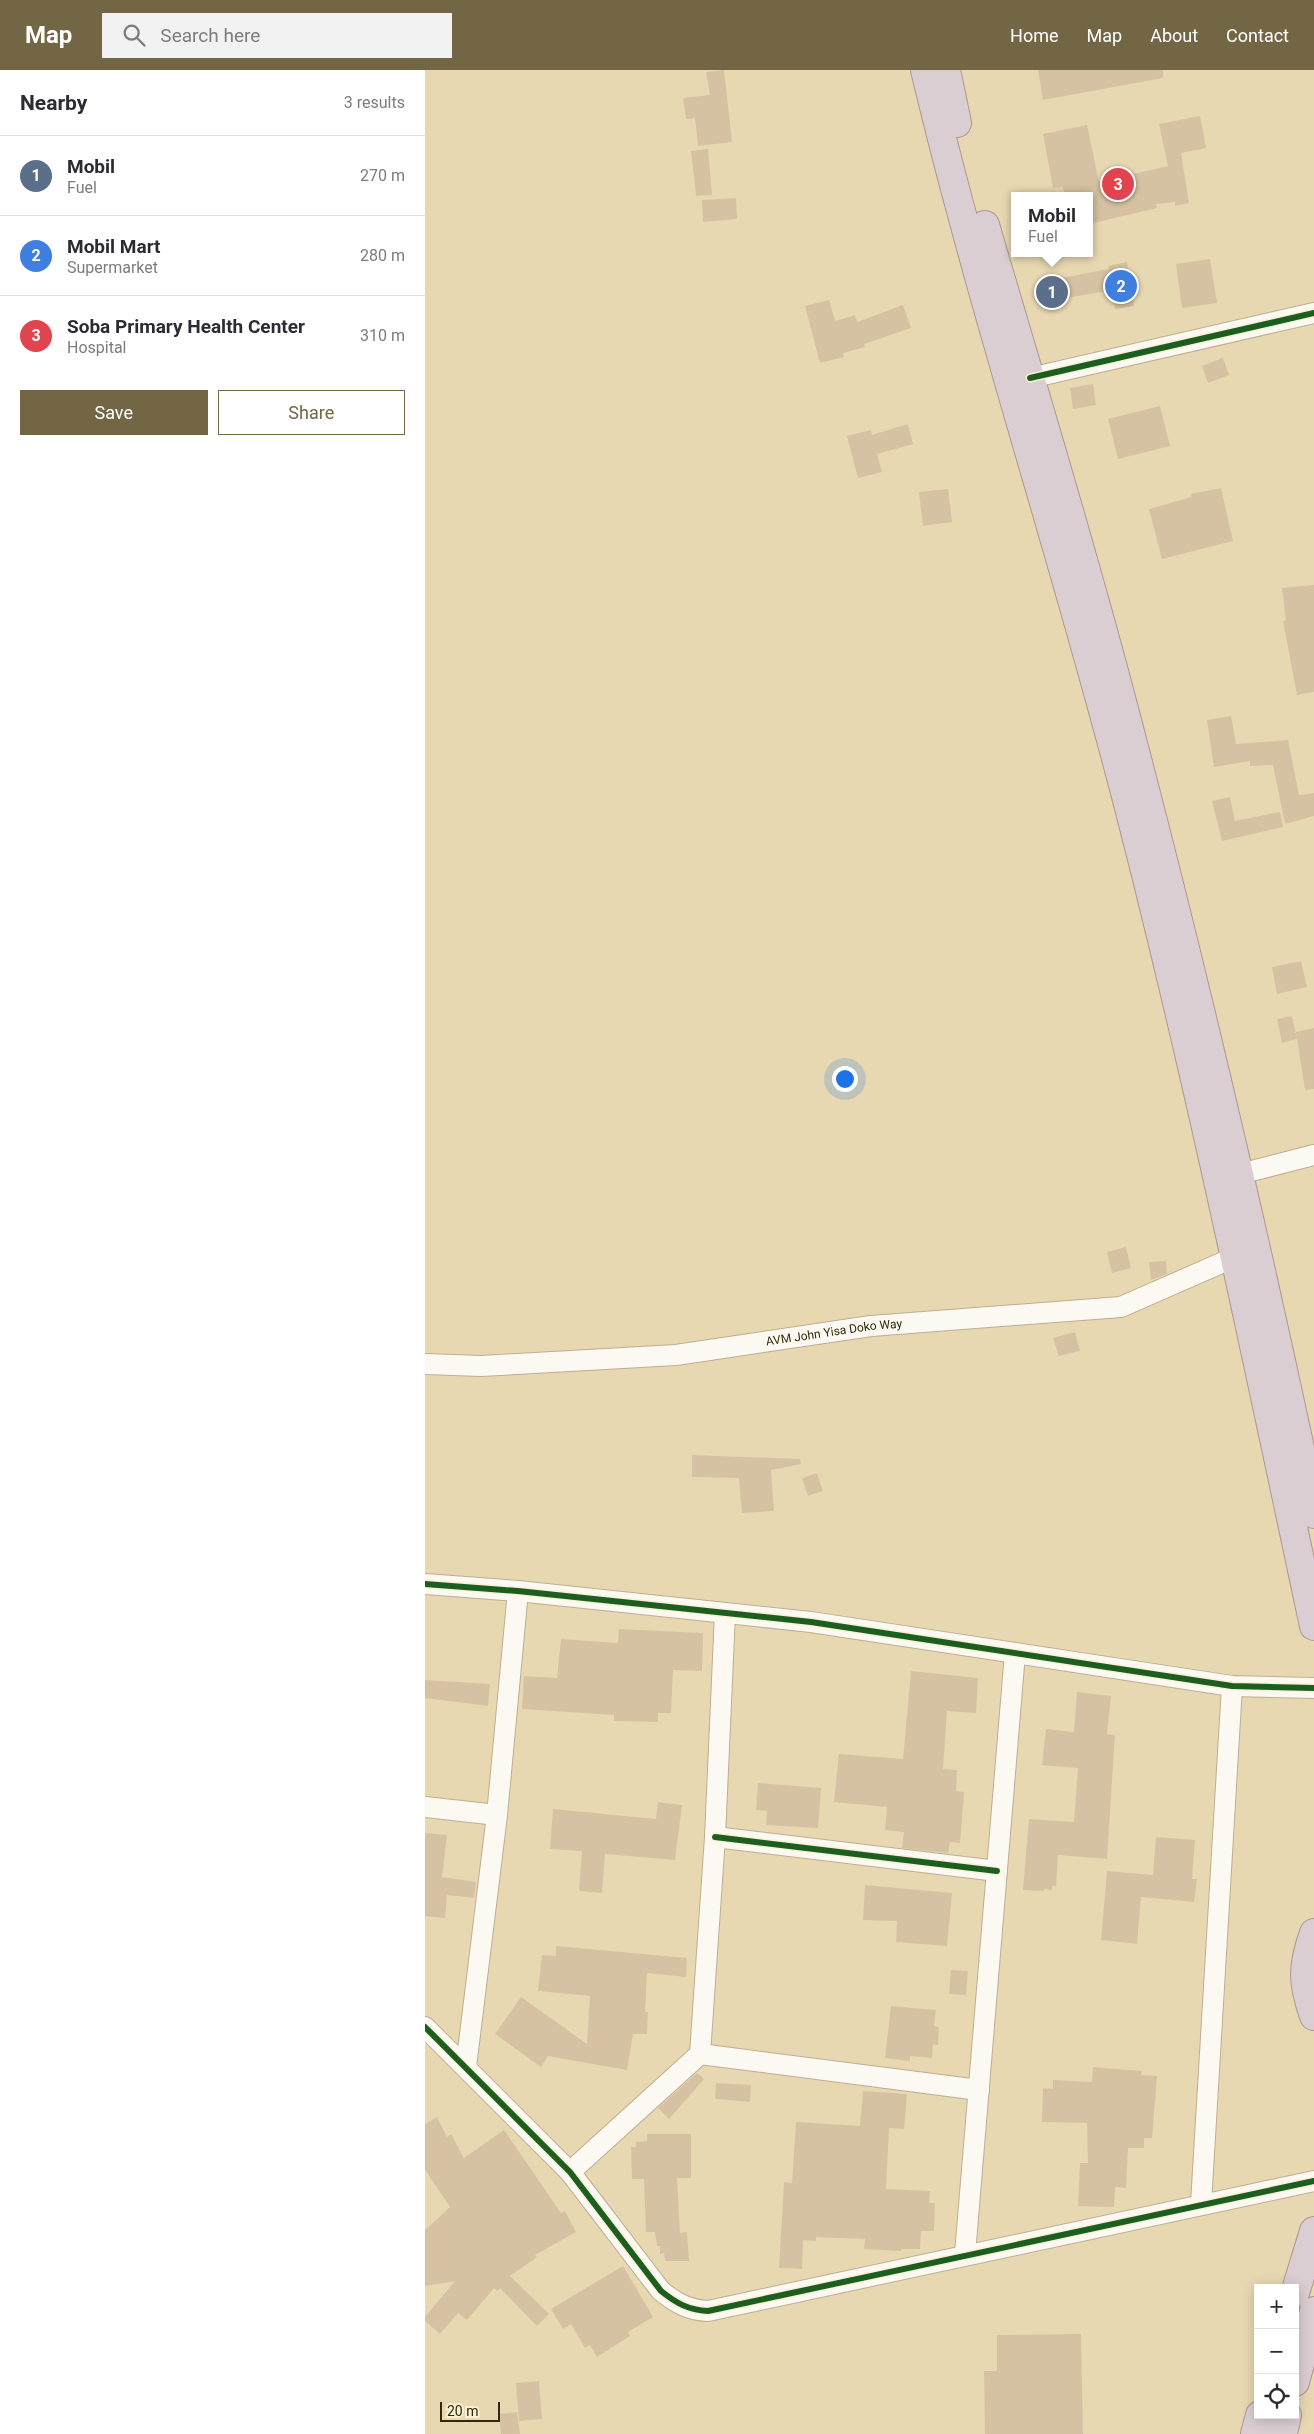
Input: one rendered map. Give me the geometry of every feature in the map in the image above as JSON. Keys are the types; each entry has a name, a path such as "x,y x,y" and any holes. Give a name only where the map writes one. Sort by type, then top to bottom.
{"highway":[{"path":"925,70 969,237 1127,797 1166,956 1235,1257 1314,1626"},
{"path":"946,70 951,101 983,216 1115,676 1183,939 1240,1174 1314,1514"},
{"path":"1314,1933 1305,1958 1305,1992 1314,2016"},
{"path":"1298,2284 1314,2231"},
{"path":"1297,2374 1314,2311"},
{"path":"1255,2434 1258,2419"},
{"path":"1283,2434 1286,2419"}],"street":[{"path":"1030,378 1314,313"},
{"path":"1240,1174 1314,1155"},
{"name":"AVM John Yisa Doko Way","path":"425,1364 481,1366 676,1355 871,1326 1121,1306 1235,1257"},
{"path":"425,1584 518,1591 811,1622 1232,1686 1314,1688"},
{"path":"466,2067 497,1815 518,1591"},
{"path":"570,2172 700,2054 715,1837 725,1613"},
{"path":"965,2254 1015,1653"},
{"path":"1201,2204 1232,1686"},
{"path":"425,1807 497,1815"},
{"path":"715,1837 997,1871"},
{"path":"425,2027 570,2172 661,2291 678,2304 693,2310 708,2311 965,2254 1314,2181"},
{"path":"700,2054 979,2090"}],"building":[{"path":"724,70 732,142 698,146 695,118 686,119 683,98 710,95 706,72"},
{"path":"1038,70 1163,70 1163,78 1043,100"},
{"path":"1200,116 1206,148 1181,153 1189,203 1175,206 1175,202 1156,204 1157,208 1093,223 1093,192 1064,192 1063,187 1053,188 1043,134 1087,125 1099,182 1168,166 1159,124"},
{"path":"708,149 712,195 696,196 691,151"},
{"path":"736,198 737,219 703,222 702,200"},
{"path":"1210,259 1217,303 1182,308 1176,264"},
{"path":"1127,262 1134,306 1115,309 1112,290 1044,302 1040,282 1109,269 1108,266"},
{"path":"829,300 835,321 855,315 857,322 903,305 911,328 864,344 865,347 843,353 844,357 820,363 805,306"},
{"path":"1223,358 1229,375 1208,383 1202,366"},
{"path":"1093,384 1096,405 1073,409 1070,388"},
{"path":"1160,406 1170,446 1118,459 1108,419"},
{"path":"908,424 913,444 877,454 882,472 858,478 847,436 871,430 872,435"},
{"path":"1221,488 1233,541 1162,559 1149,509 1192,497 1191,494"},
{"path":"948,489 952,522 923,526 919,492"},
{"path":"1314,585 1314,692 1297,695 1283,621 1286,620 1282,588"},
{"path":"1231,716 1236,744 1288,740 1299,795 1314,793 1314,816 1285,824 1273,765 1250,766 1250,761 1214,767 1207,720"},
{"path":"1230,797 1235,821 1280,812 1283,827 1222,841 1212,801"},
{"path":"1301,961 1307,987 1277,994 1272,967"},
{"path":"1292,1016 1297,1039 1282,1043 1277,1019"},
{"path":"1314,1028 1314,1089 1305,1090 1296,1032"},
{"path":"1126,1247 1131,1268 1112,1273 1107,1252"},
{"path":"1166,1261 1167,1274 1151,1280 1149,1262"},
{"path":"1075,1332 1080,1351 1059,1356 1053,1338"},
{"path":"692,1455 800,1459 801,1464 771,1470 774,1511 742,1513 739,1478 692,1477"},
{"path":"817,1473 823,1491 808,1496 802,1478"},
{"path":"619,1629 703,1633 702,1671 673,1670 671,1713 658,1713 658,1722 614,1721 614,1715 522,1709 524,1676 557,1678 561,1639 618,1643"},
{"path":"911,1671 978,1678 976,1713 947,1711 943,1769 957,1770 956,1791 964,1792 960,1843 950,1842 948,1853 902,1848 904,1832 885,1830 887,1807 834,1802 839,1754 903,1759"},
{"path":"425,1680 490,1684 488,1706 425,1698"},
{"path":"1077,1692 1111,1696 1107,1734 1115,1735 1107,1859 1058,1855 1056,1886 1052,1886 1052,1890 1023,1890 1029,1819 1074,1822 1078,1768 1042,1765 1046,1729 1074,1732"},
{"path":"758,1783 821,1788 818,1828 766,1825 767,1811 756,1810"},
{"path":"658,1802 682,1805 675,1860 605,1854 602,1893 579,1891 582,1851 550,1849 553,1809 656,1819"},
{"path":"425,1833 447,1835 442,1877 476,1882 474,1898 447,1895 445,1918 425,1916"},
{"path":"1156,1837 1195,1840 1192,1879 1197,1879 1194,1902 1141,1897 1137,1944 1101,1940 1107,1871 1153,1875"},
{"path":"865,1885 952,1893 947,1946 896,1942 897,1921 863,1920"},
{"path":"556,1946 687,1958 686,1977 647,1973 645,2012 648,2012 647,2034 633,2034 627,2070 548,2056 541,2067 495,2034 521,1997 587,2044 590,1996 538,1991 542,1955 556,1956"},
{"path":"951,1970 968,1971 966,1995 949,1994"},
{"path":"891,2006 936,2010 934,2026 939,2027 938,2045 933,2044 932,2058 910,2056 910,2061 885,2058"},
{"path":"1093,2067 1142,2071 1141,2075 1157,2076 1152,2138 1144,2138 1144,2148 1128,2148 1126,2188 1115,2187 1114,2207 1078,2206 1080,2163 1088,2163 1087,2123 1042,2122 1043,2088 1053,2089 1053,2080 1092,2082"},
{"path":"697,2073 704,2079 669,2119 658,2108"},
{"path":"716,2083 751,2085 750,2102 715,2099"},
{"path":"863,2091 907,2094 904,2129 889,2128 886,2189 930,2191 929,2203 935,2203 934,2231 921,2231 920,2249 901,2249 901,2251 864,2249 865,2239 816,2237 816,2241 803,2240 802,2269 779,2268 784,2182 792,2183 796,2122 860,2126"},
{"path":"437,2117 447,2137 451,2134 464,2158 504,2130 561,2213 565,2211 576,2232 535,2255 537,2257 510,2276 549,2314 537,2326 500,2288 497,2291 494,2288 467,2320 458,2313 440,2334 425,2321 425,2317 455,2281 425,2286 425,2230 450,2207 425,2170 425,2124"},
{"path":"647,2134 691,2134 691,2178 677,2178 680,2233 687,2232 689,2261 665,2261 664,2253 660,2254 660,2246 657,2246 655,2232 646,2232 644,2179 632,2179 631,2147 636,2147 636,2142 647,2141"},
{"path":"623,2266 653,2317 628,2332 630,2336 597,2357 590,2345 585,2348 571,2324 563,2329 551,2309"},
{"path":"1081,2334 1083,2434 985,2434 984,2371 997,2371 997,2335"},
{"path":"539,2381 542,2419 519,2421 516,2383"},
{"path":"517,2412 520,2434 501,2434 499,2414"}],"cycle path":[{"path":"1030,378 1314,313"},
{"path":"425,1584 518,1591 811,1622 1232,1686 1314,1688"},
{"path":"715,1837 997,1871"},
{"path":"425,2027 570,2172 661,2291 672,2299 694,2309 708,2311 1314,2181"}],"place":[{"name":"Soba Primary Health Center","path":"1118,184"},
{"name":"Mobil Mart","path":"1121,286"},
{"name":"Mobil","path":"1052,292"}]}
